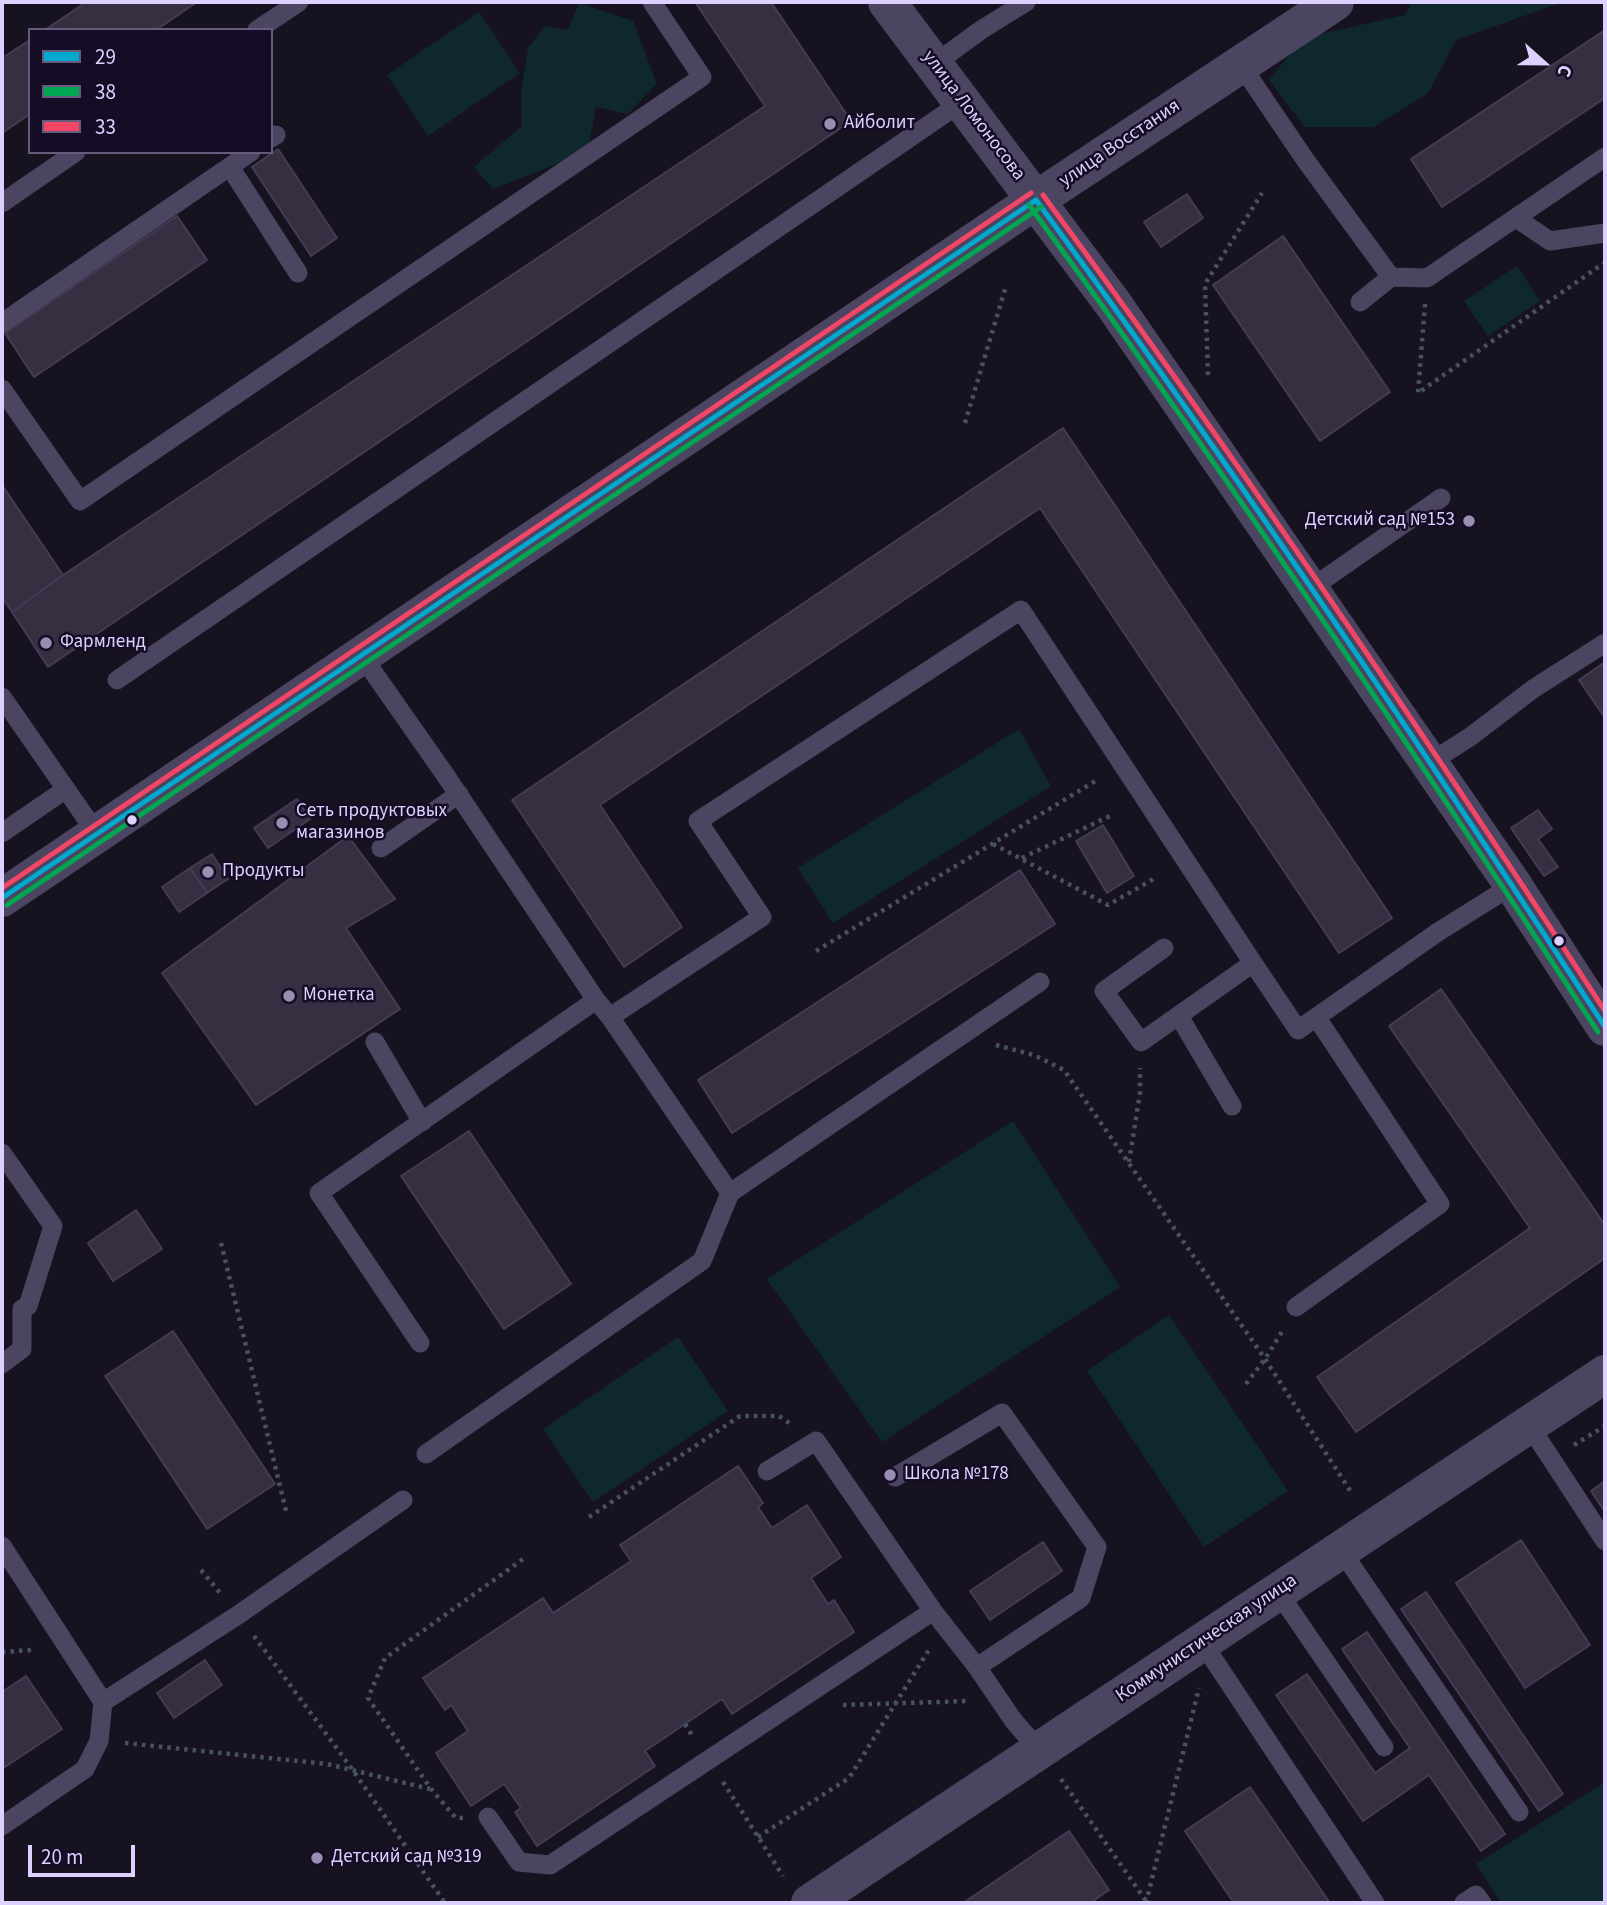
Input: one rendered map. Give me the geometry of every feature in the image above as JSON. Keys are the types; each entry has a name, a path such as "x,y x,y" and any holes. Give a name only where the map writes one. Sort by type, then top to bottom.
{"street":[{"name":"улица Ломоносова","path":"887,2 1114,305 1513,885 1605,1027"},
{"name":"улица Восстания","path":"2,898 1036,200 1335,2"},
{"name":"Коммунистическая улица","path":"810,1903 1050,1764 1202,1642 1605,1374"}],"lane":[{"path":"260,28 299,2"},
{"path":"2,389 80,501 702,77 652,2"},
{"path":"933,65 1026,2"},
{"path":"1241,65 1306,161 1391,277"},
{"path":"117,680 962,102"},
{"path":"2,203 73,154"},
{"path":"2,323 248,154"},
{"path":"1360,302 1391,277 1427,278 1605,157"},
{"path":"230,167 298,273"},
{"path":"1516,218 1550,241 1605,233"},
{"path":"1310,589 1441,498"},
{"path":"610,1017 762,917 698,821 1021,610 1298,1030 1438,932 1513,885"},
{"path":"1429,763 1470,737 1533,689 1605,643"},
{"path":"362,656 730,1193"},
{"path":"2,697 97,834"},
{"path":"2,833 66,789"},
{"path":"380,848 459,794"},
{"path":"1164,948 1104,990 1141,1042 1253,963"},
{"path":"426,1454 702,1261 730,1193 1041,982"},
{"path":"420,1343 319,1193 596,1000"},
{"path":"1179,1016 1232,1106"},
{"path":"1296,1307 1440,1204 1317,1018"},
{"path":"375,1042 422,1122"},
{"path":"2,1153 53,1226 28,1306 22,1310 22,1349 2,1364"},
{"path":"895,1477 1002,1413 1097,1547 1081,1598 977,1667"},
{"path":"1529,1425 1605,1541"},
{"path":"767,1471 816,1441 939,1618 1050,1764"},
{"path":"103,1702 238,1615 403,1500"},
{"path":"2,1546 103,1702 99,1741 85,1769 2,1826"},
{"path":"1341,1550 1519,1812"},
{"path":"1278,1592 1384,1747"},
{"path":"488,1817 519,1862 550,1865 708,1760 939,1618"},
{"path":"1202,1642 1376,1903"},
{"path":"1464,1903 1476,1895 1482,1903"}],"path":[{"path":"1209,380 1205,284 1262,193"},
{"path":"1427,278 1418,393 1605,262"},
{"path":"965,423 1006,286"},
{"path":"816,951 1097,780"},
{"path":"1021,859 1114,814"},
{"path":"993,844 1108,905 1157,877"},
{"path":"961,1036 1034,1055 1065,1070 1265,1359 1352,1492"},
{"path":"1129,1162 1140,1093 1141,1042"},
{"path":"221,1243 286,1511"},
{"path":"1246,1384 1265,1359 1296,1307"},
{"path":"589,1517 740,1416 779,1416 816,1441"},
{"path":"488,1817 456,1818 431,1789 368,1698 385,1657 526,1557"},
{"path":"201,1570 238,1615 352,1769 445,1903"},
{"path":"758,1837 849,1778 896,1702 939,1618"},
{"path":"1146,1903 1200,1684"},
{"path":"843,1705 1000,1700"},
{"path":"685,1724 783,1875"},
{"path":"99,1741 327,1764 431,1789"},
{"path":"1050,1764 1146,1903"}],"green space":[{"path":"1412,2 1563,2 1456,40 1428,93 1374,127 1305,127 1269,80 1303,38 1405,15"},
{"path":"579,3 633,21 657,84 628,114 596,107 589,144 557,164 493,189 474,167 522,126 521,92 528,48 545,26 568,30"},
{"path":"479,12 520,73 428,136 387,75"},
{"path":"1517,266 1540,301 1488,336 1464,301"},
{"path":"1019,729 1051,786 833,923 798,868"},
{"path":"1013,1121 1120,1287 882,1442 767,1279"},
{"path":"1169,1315 1288,1491 1204,1547 1087,1371"},
{"path":"678,1337 728,1411 593,1502 543,1429"},
{"path":"1605,1782 1605,1903 1501,1903 1476,1864"}],"building":[{"path":"86,2 197,2 159,28 48,28"},
{"path":"695,2 771,2 851,121 48,667 12,612 63,575 765,106"},
{"path":"1605,30 1605,98 1442,207 1411,159"},
{"path":"28,41 28,115 2,133 2,58"},
{"path":"278,149 337,238 311,256 252,167"},
{"path":"1187,194 1203,218 1161,247 1144,222"},
{"path":"177,216 207,260 34,377 5,333"},
{"path":"1283,236 1390,392 1320,441 1213,285"},
{"path":"1063,428 1392,918 1339,953 1040,508 600,805 682,927 624,967 512,800"},
{"path":"2,485 63,575 12,612 2,597"},
{"path":"1605,662 1605,718 1579,680"},
{"name":"Сеть продуктовых магазинов","path":"297,799 310,819 268,848 254,828"},
{"path":"1538,810 1552,829 1538,839 1558,867 1544,876 1511,828"},
{"path":"1103,825 1134,876 1107,893 1076,841"},
{"path":"348,836 395,899 346,928 400,1009 256,1105 162,973"},
{"path":"212,854 228,879 207,893 190,868"},
{"path":"190,868 207,893 179,912 162,887"},
{"path":"1020,870 1055,924 732,1133 698,1080"},
{"path":"1441,989 1605,1225 1605,1258 1356,1432 1317,1377 1530,1228 1389,1026"},
{"path":"469,1131 571,1284 504,1329 401,1176"},
{"path":"136,1210 162,1249 113,1281 88,1243"},
{"path":"173,1331 275,1484 207,1529 105,1376"},
{"path":"738,1466 763,1503 758,1507 772,1528 807,1505 841,1557 811,1578 828,1604 834,1600 854,1632 732,1714 722,1699 645,1751 655,1766 537,1846 515,1812 521,1808 504,1784 471,1806 436,1753 468,1731 451,1705 445,1710 423,1678 543,1598 553,1613 631,1561 620,1545"},
{"path":"1605,1481 1605,1512 1591,1491"},
{"path":"1521,1540 1590,1645 1525,1688 1456,1583"},
{"path":"1043,1542 1062,1571 990,1620 970,1591"},
{"path":"1426,1592 1563,1794 1539,1811 1401,1609"},
{"path":"1367,1632 1505,1834 1481,1851 1429,1775 1363,1821 1276,1695 1307,1674 1375,1773 1410,1748 1342,1649"},
{"path":"205,1660 222,1685 174,1718 157,1693"},
{"path":"26,1676 62,1729 2,1769 2,1692"},
{"path":"1250,1787 1330,1903 1234,1903 1185,1831"},
{"path":"1069,1831 1109,1890 1090,1903 963,1903"}],"transit line":[{"name":"33","path":"2,888 1031,193"},
{"name":"33","path":"1043,195 1330,599 1605,1011"},
{"name":"29","path":"1036,200 1183,403 1326,609 1605,1027"},
{"name":"29","path":"2,898 1036,200"},
{"name":"38","path":"1029,205 1176,409 1319,615 1598,1032"},
{"name":"38","path":"7,905 1041,207"}],"place":[{"name":"Айболит","path":"830,124"},
{"name":"Детский сад №153","path":"1469,521"},
{"name":"Фармленд","path":"46,643"},
{"name":"Сеть продуктовых магазинов","path":"282,823"},
{"name":"Продукты","path":"208,872"},
{"name":"Монетка","path":"289,996"},
{"name":"Школа №178","path":"890,1475"},
{"name":"Детский сад №319","path":"317,1858"}]}
